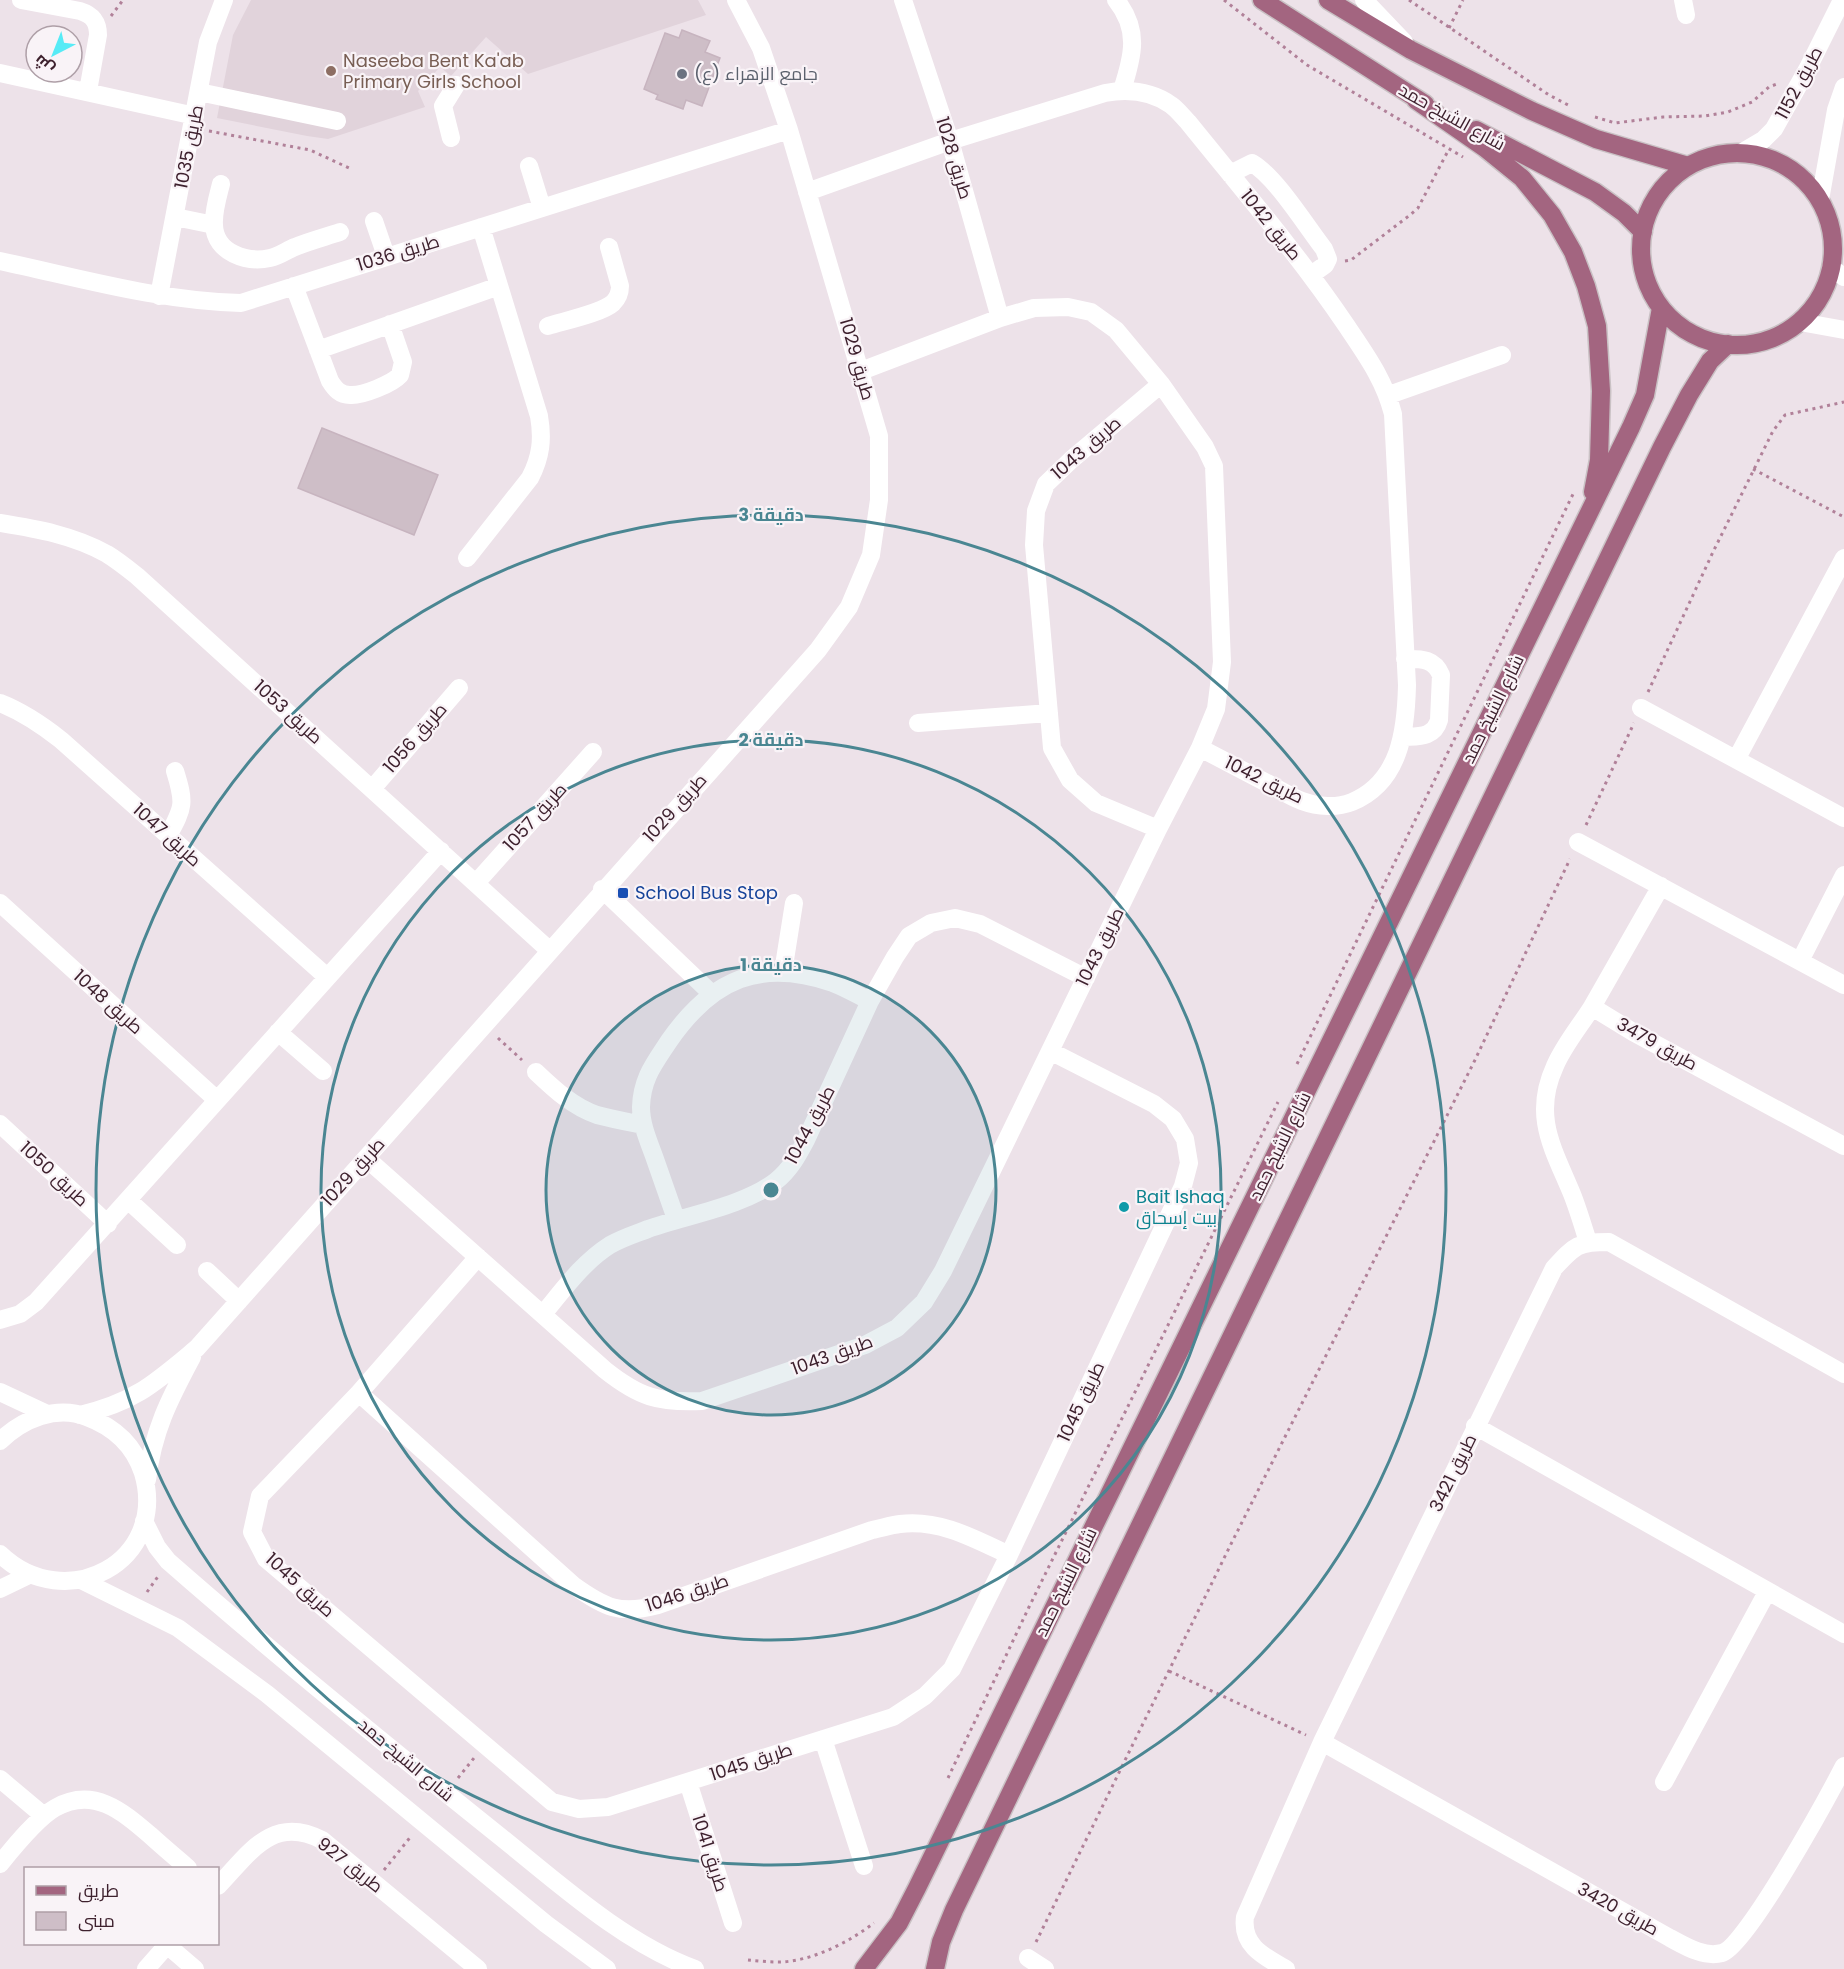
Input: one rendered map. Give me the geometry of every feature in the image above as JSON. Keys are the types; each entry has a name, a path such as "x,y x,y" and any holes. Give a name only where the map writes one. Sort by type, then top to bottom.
{"main road":[{"name":"شارع الشيخ حمد","path":"1262,0 1416,100 1596,192 1624,213 1642,232"},
{"path":"1328,0 1411,50 1532,111 1596,140 1688,166"},
{"path":"1416,100 1485,148 1522,178 1552,215 1573,252 1586,286 1597,326 1600,391 1599,460 1590,513"},
{"path":"1741,153 1764,157 1786,166 1805,181 1820,200 1829,221 1838,272 1800,322 1774,338 1759,342 1728,344 1691,333 1661,308 1644,272 1641,258 1642,232 1648,212 1658,194 1672,178 1688,166 1713,155 1741,153"},
{"name":"شارع الشيخ حمد","path":"864,1969 899,1923 917,1888 1590,513 1645,395 1661,308"},
{"path":"935,1969 941,1942 954,1910 1662,447 1710,361 1728,344"}],"street":[{"path":"21,0 80,11 94,19 98,27 98,35 88,91"},
{"name":"طريق 1035","path":"159,296 208,42 224,0"},
{"name":"طريق 1028","path":"903,0 950,141 1000,318"},
{"path":"1116,0 1130,25 1133,43 1131,62 1122,90"},
{"path":"1364,0 1411,50"},
{"name":"طريق 1152","path":"1741,153 1763,140 1774,129 1842,0"},
{"name":"طريق 1029","path":"80,1414 118,1404 136,1396 197,1348 602,890 818,650 849,607 872,555 879,500 879,436 789,130 743,1"},
{"path":"0,73 88,91 194,122"},
{"path":"451,138 443,106 456,85"},
{"path":"1820,200 1836,110 1844,87"},
{"name":"طريق 1042","path":"807,192 950,141 1105,93 1122,90 1147,93 1170,104 1188,122 1311,275 1381,377 1389,395 1393,414 1407,711 1402,737 1394,762 1380,783 1364,797 1344,805 1323,806 1303,801 1200,748"},
{"path":"199,92 337,121"},
{"name":"طريق 1036","path":"0,261 159,296 207,302 241,303 789,130"},
{"path":"1230,174 1252,163 1261,169 1324,249 1328,259 1325,265 1311,275"},
{"path":"529,166 542,208"},
{"path":"221,184 214,225 216,236 222,246 232,254 256,259 270,258 294,247 340,232"},
{"path":"175,217 214,225"},
{"path":"374,221 386,256"},
{"path":"467,558 530,478 542,440 539,416 481,227"},
{"path":"548,326 606,308 615,301 620,286 609,247"},
{"path":"294,286 330,381 341,393 357,394 390,383 400,375 403,362 390,324"},
{"path":"318,350 499,286"},
{"name":"طريق 1043","path":"366,1158 626,1386 650,1397 676,1402 702,1401 865,1345 897,1328 924,1302 943,1271 1158,829 1200,748 1216,709 1222,662 1214,466 1205,447 1161,384 1116,330 1091,312 1068,307 1034,308 1000,318 861,371"},
{"path":"1800,322 1844,330"},
{"path":"1389,395 1502,355"},
{"name":"طريق 1043","path":"1158,829 1096,803 1070,780 1052,748 1034,545 1036,511 1046,484 1161,384"},
{"name":"طريق 1053","path":"0,523 75,539 108,554 137,576 549,950"},
{"path":"1737,758 1844,558"},
{"path":"1402,737 1423,736 1438,726 1441,675 1430,661 1405,659"},
{"name":"طريق 1056","path":"372,789 459,688"},
{"name":"طريق 1047","path":"0,703 38,722 61,740 327,977"},
{"path":"1641,708 1844,818"},
{"path":"918,723 1049,713"},
{"name":"طريق 1057","path":"476,883 593,752"},
{"path":"168,836 180,814 182,804 175,771"},
{"path":"1578,842 1844,985"},
{"path":"0,1320 20,1314 36,1302 441,851"},
{"path":"1800,961 1844,875"},
{"path":"1661,886 1592,1007 1555,1064 1547,1086 1544,1113 1547,1133 1573,1196 1588,1242 1609,1242 1844,1374"},
{"path":"602,890 648,931 712,994"},
{"name":"طريق 1048","path":"0,903 217,1100"},
{"path":"783,972 794,903"},
{"name":"طريق 1044","path":"543,1314 583,1268 611,1245 627,1236 735,1202 757,1193 778,1180 794,1161 806,1140 870,1001 909,936 931,923 955,918 980,924 1086,978"},
{"path":"676,1220 643,1125 641,1106 646,1075 683,1021 712,994 745,976 783,972 808,976 835,984 870,1001"},
{"name":"طريق 3479","path":"1592,1007 1633,1032 1844,1146"},
{"path":"278,1032 323,1071"},
{"name":"طريق 1045","path":"478,1257 359,1393 260,1496 252,1532 266,1559 552,1802 579,1809 608,1808 893,1717 925,1696 952,1669 1009,1555 1183,1186 1189,1163 1185,1139 1173,1119 1154,1104 1050,1051"},
{"path":"536,1072 557,1092 596,1114 643,1125"},
{"name":"طريق 1050","path":"0,1124 108,1224"},
{"path":"128,1200 177,1245"},
{"name":"طريق 3421","path":"1286,1969 1261,1954 1248,1939 1244,1927 1245,1917 1322,1742 1554,1268 1571,1249 1588,1242"},
{"path":"207,1272 238,1301"},
{"name":"طريق 1029","path":"144,1521 150,1457 158,1428 168,1401 197,1348"},
{"path":"0,1392 47,1414"},
{"name":"طريق 1046","path":"359,1393 573,1585 593,1600 614,1608 637,1610 658,1605 872,1530 902,1523 932,1524 962,1532 1009,1555"},
{"path":"0,1441 11,1430 28,1420 47,1414 80,1414 104,1424 124,1440 139,1461 147,1486"},
{"path":"1476,1426 1844,1634"},
{"path":"0,1554 12,1565 29,1575 55,1581 81,1580 96,1576 121,1559 139,1535 144,1521"},
{"name":"شارع الشيخ حمد","path":"144,1521 157,1547 168,1561 446,1793 585,1904 637,1940 695,1969"},
{"path":"0,1589 29,1575"},
{"name":"شارع الشيخ حمد","path":"81,1580 178,1628 258,1688 546,1924 607,1969"},
{"path":"1664,1782 1767,1592"},
{"path":"823,1739 864,1866"},
{"name":"طريق 3420","path":"1322,1742 1688,1948 1710,1955 1724,1953 1735,1945 1753,1921 1823,1806 1844,1766"},
{"path":"0,1779 44,1816"},
{"name":"طريق 1041","path":"688,1782 733,1923"},
{"path":"0,1864 44,1816 63,1804 84,1799 100,1801 126,1814 186,1867"},
{"name":"طريق 927","path":"219,1885 255,1846 276,1833 299,1831 311,1834 322,1840 478,1969"},
{"path":"146,1969 167,1945"},
{"path":"169,1945 195,1969"},
{"path":"1028,1958 1045,1969"}],"path":[{"path":"1224,0 1307,65 1464,158"},
{"path":"1408,0 1549,95 1568,105"},
{"path":"1449,28 1463,0"},
{"path":"1587,115 1615,123 1663,117 1705,116 1728,112 1752,102 1769,87 1787,83"},
{"path":"194,122 310,150 349,168"},
{"path":"1328,259 1343,262 1350,260 1418,208 1449,149"},
{"path":"1028,1958 1230,1545 1474,1060 1773,431 1785,415 1844,402"},
{"path":"1753,470 1844,517"},
{"path":"1295,1068 1574,492"},
{"path":"484,1024 536,1072"},
{"path":"945,1785 1029,1607 1279,1100"},
{"path":"137,1607 168,1561"},
{"path":"1169,1671 1322,1742"},
{"path":"446,1793 485,1745"},
{"path":"373,1883 422,1822"},
{"path":"747,1960 783,1962 817,1954 850,1941 878,1918"}],"shaded area":[{"name":"Naseeba Bent Ka'ab Primary Girls School","path":"251,0 698,0 706,15 528,74 486,37 451,76 440,67 418,91 425,107 328,139 217,118 233,35"}],"building":[{"name":"جامع الزهراء (ع)","path":"682,30 710,41 705,52 720,58 702,106 686,100 683,109 656,99 658,95 644,89 665,33 679,38"},
{"path":"322,428 438,475 414,535 298,488"}],"place":[{"name":"Naseeba Bent Ka'ab Primary Girls School","path":"331,71"},
{"name":"جامع الزهراء (ع)","path":"682,74"},
{"name":"School Bus Stop","path":"623,893"},
{"name":"Bait Ishaq بيت إسحاق","path":"1124,1207"}]}
